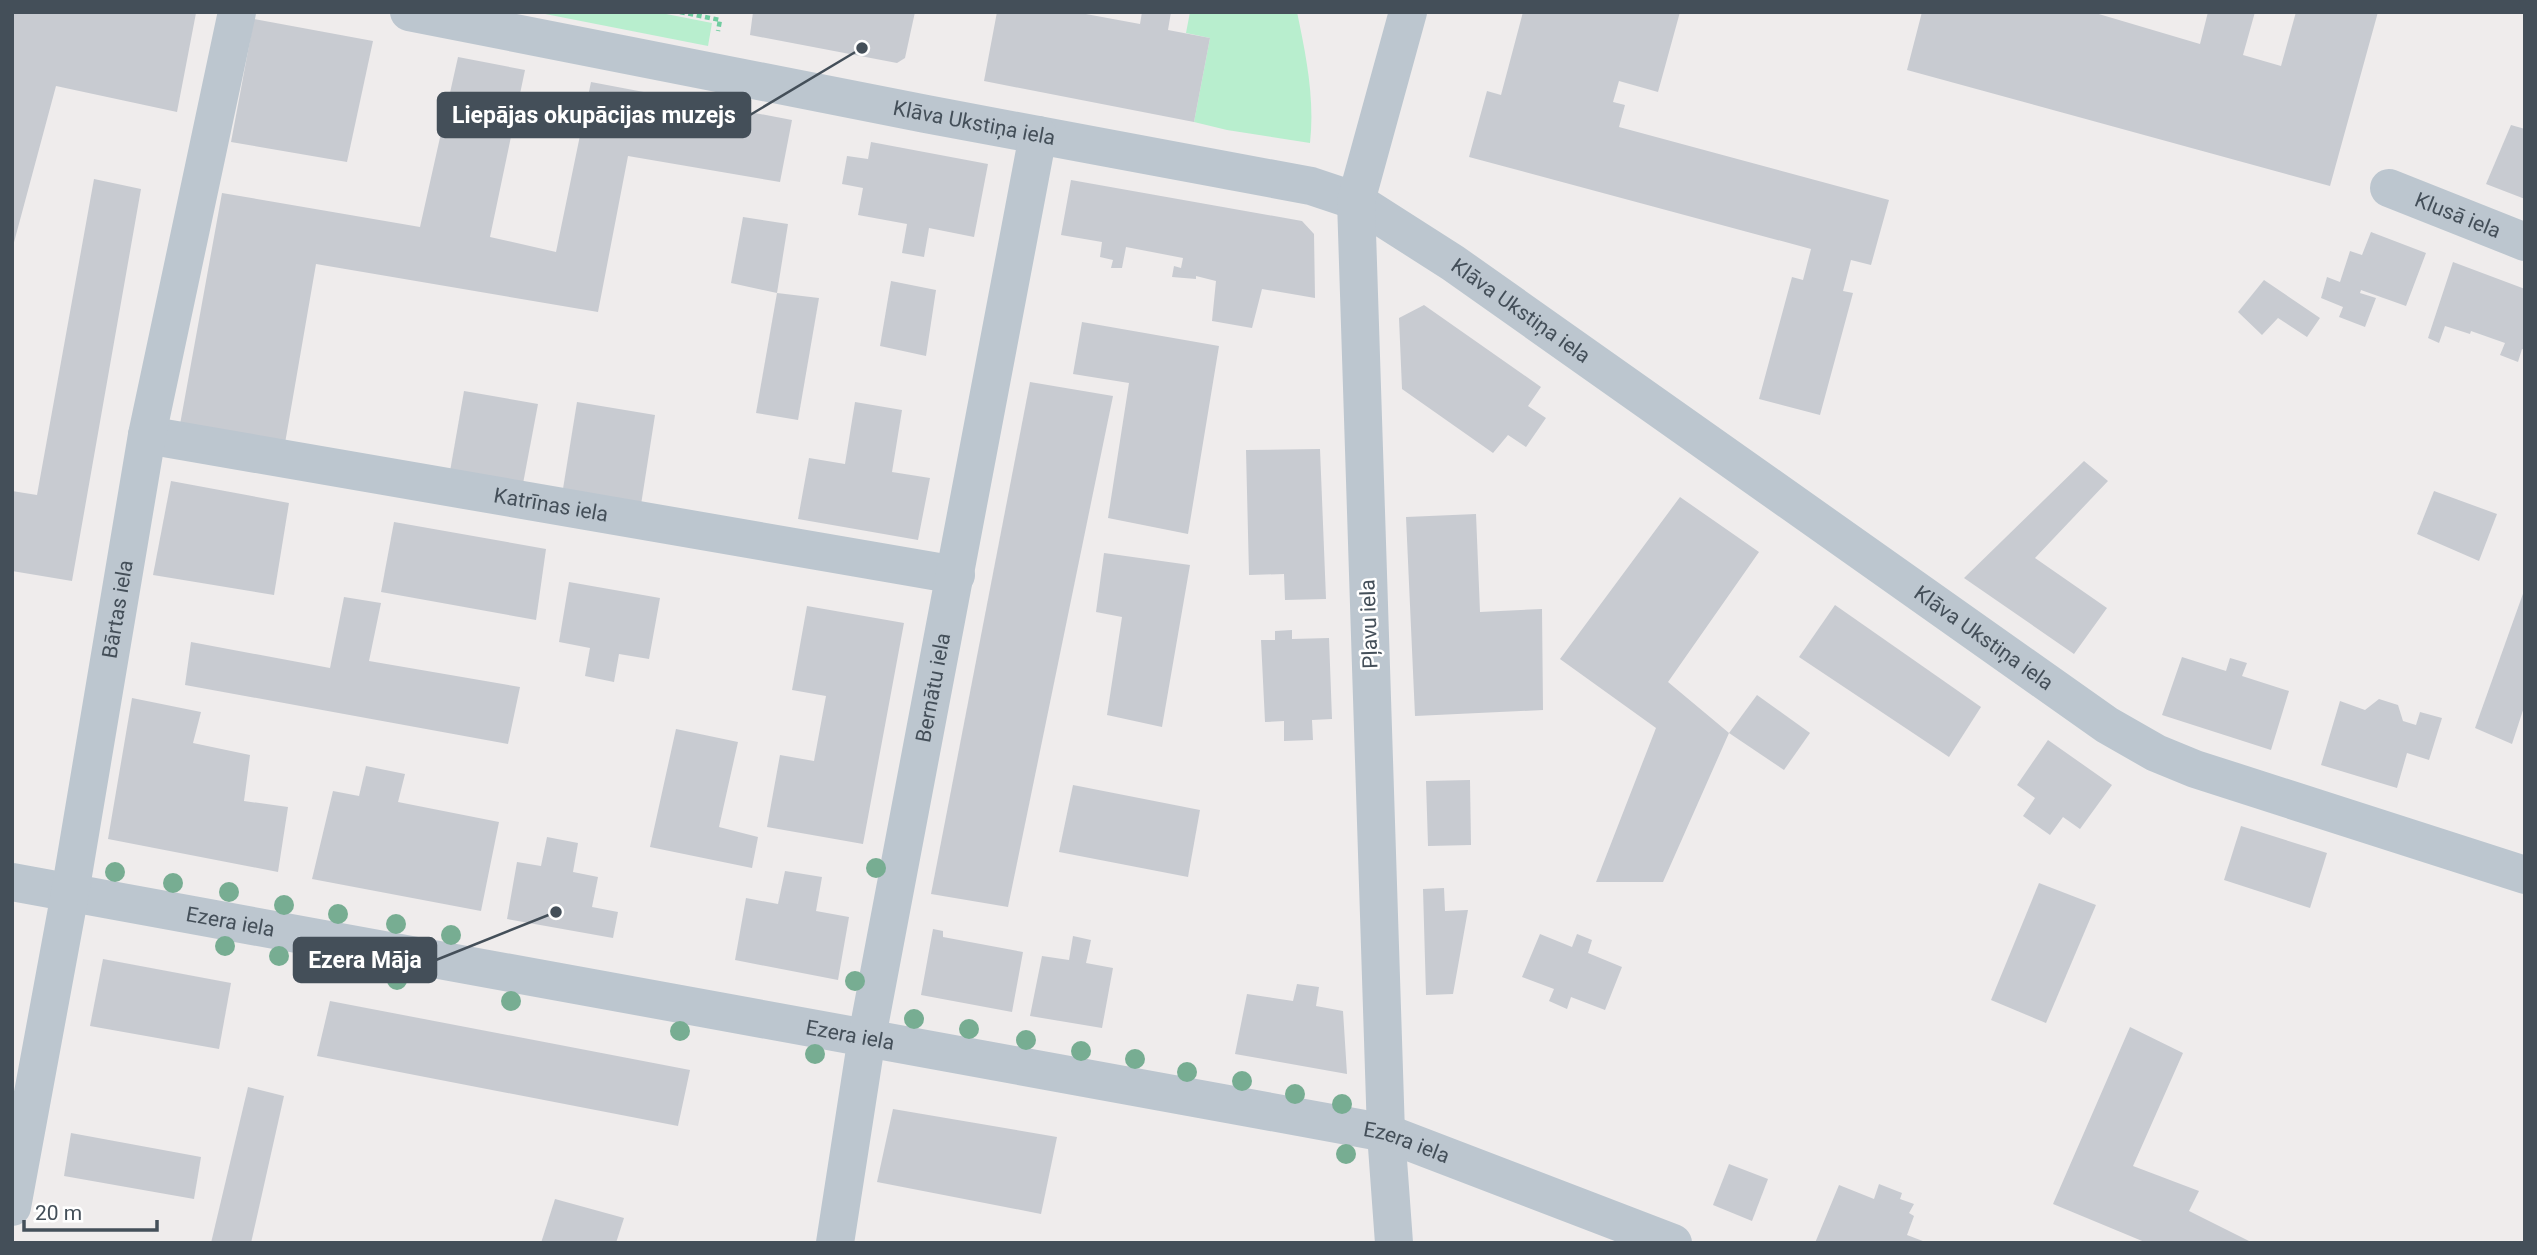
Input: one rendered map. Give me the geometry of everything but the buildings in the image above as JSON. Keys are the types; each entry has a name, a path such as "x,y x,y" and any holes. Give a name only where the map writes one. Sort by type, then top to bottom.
{"street":[{"name":"Bārtas iela","path":"12,1207 70,893 147,435 237,12"},
{"name":"Klāva Ukstiņa iela","path":"409,12 1311,186 1356,201 1453,263 2108,725 2155,753 2195,769 2525,875"},
{"name":"Pļavu iela","path":"1394,1243 1385,1133 1356,201 1408,12"},
{"name":"Bernātu iela","path":"835,1243 867,1037 1038,135"},
{"name":"Klusā iela","path":"2389,188 2525,242"},
{"name":"Katrīnas iela","path":"147,435 956,575"},
{"name":"Ezera iela","path":"12,882 1385,1133 1673,1243"}],"green space":[{"path":"535,12 656,12 712,23 708,46"},
{"path":"1190,12 1297,12 1310,94 1310,143 1194,122 1210,38 1186,33"}],"place":[{"name":"Liepājas okupācijas muzejs","path":"862,48"},
{"name":"Ezera Māja","path":"556,912"}]}
